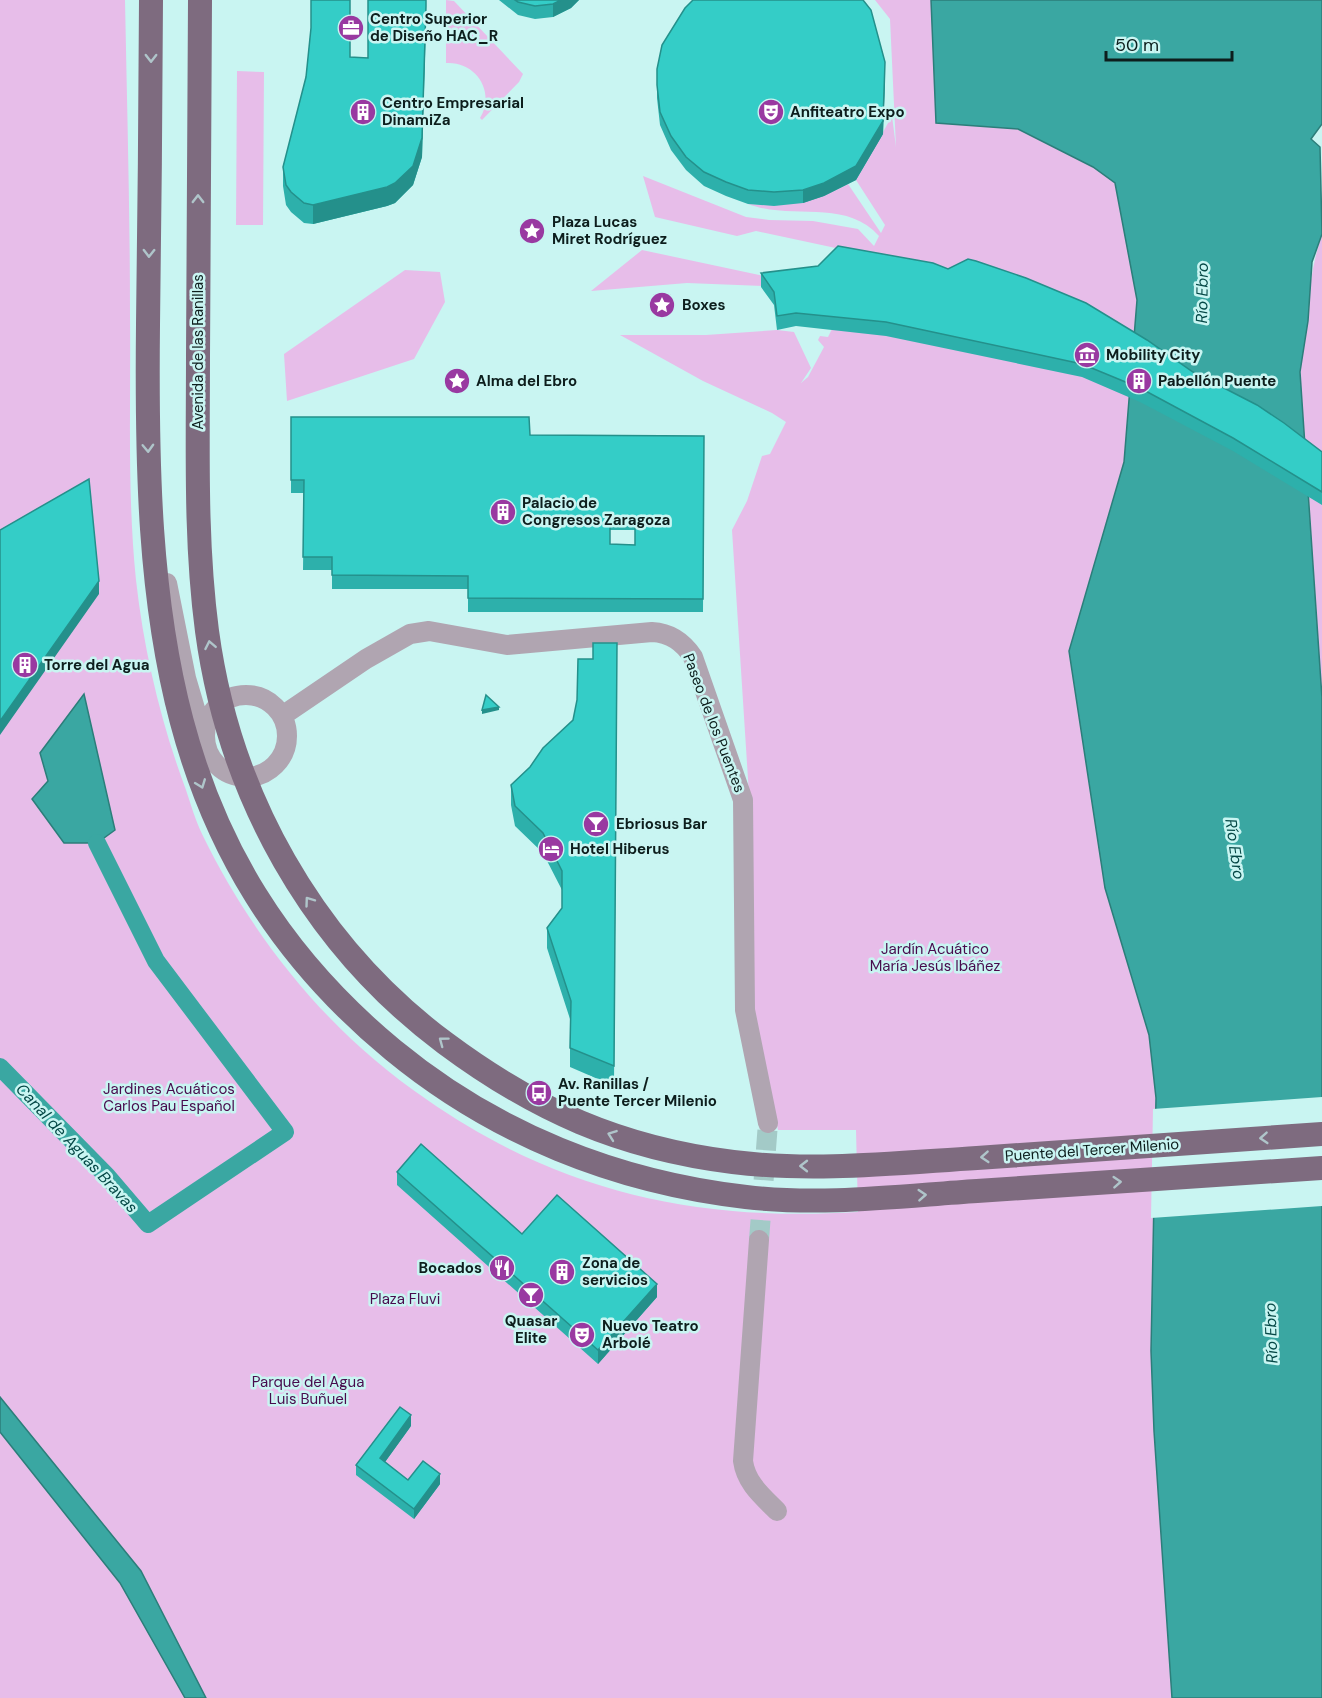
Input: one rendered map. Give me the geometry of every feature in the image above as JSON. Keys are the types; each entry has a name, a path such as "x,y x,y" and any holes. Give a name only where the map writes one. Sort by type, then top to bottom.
{"main road":[{"name":"Avenida de las Ranillas","path":"151,0 147,423 152,526 162,638 205,729 245,778 266,831 295,882 344,950 403,1009 506,1087 575,1121 618,1137 674,1152 774,1166 862,1165"},
{"name":"Avenida de las Ranillas","path":"200,0 197,480 208,633 205,729 220,834 258,900 284,938 339,1001 370,1031 454,1096 506,1126 608,1170 641,1179 751,1198 864,1199 1322,1168"},
{"name":"Puente del Tercer Milenio","path":"862,1165 1322,1134"}],"street":[{"name":"Avenida de las Ranillas","path":"152,526 161,554 186,678 205,729 212,760 228,774 245,778"},
{"name":"Paseo de los Puentes","path":"282,716 366,659 410,634 429,631 507,645 652,632 667,635 683,644 693,657 743,800 745,1010 768,1123"},
{"path":"205,729 237,695 255,695 266,699 282,716 287,734 284,753 270,770 245,778"},
{"path":"759,1240 744,1461 747,1477 752,1485 777,1511"}],"green space":[{"name":"Parque del Agua Luis Buñuel","path":"0,0 125,0 130,236 130,481 139,607 155,687 177,765 198,825 223,874 271,948 327,1015 391,1073 426,1099 476,1131 527,1157 579,1178 632,1194 686,1205 741,1212 799,1214 858,1212 856,1130 778,1130 753,1013 752,841 732,530 747,501 762,456 770,454 786,422 772,413 703,381 620,335 706,335 777,330 794,332 811,368 801,383 808,377 824,347 818,340 820,336 828,337 867,259 845,250 756,231 737,236 655,217 643,176 746,217 813,221 858,229 874,246 879,236 865,224 850,217 817,212 765,209 748,204 776,205 800,202 848,184 881,233 885,225 856,180 892,116 896,147 890,19 875,0 932,0 936,123 1018,129 1093,167 1115,183 1137,300 1124,462 1069,651 1105,888 1149,1035 1156,1098 1151,1351 1154,1431 1172,1698 0,1698"},
{"path":"446,0 454,1 523,74 519,82 482,120 480,118 486,98 480,80 466,67 446,63"},
{"path":"237,71 264,72 263,225 236,225"},
{"path":"1322,234 1322,697 1300,371 1310,285"},
{"path":"642,250 797,283 763,286 687,283 591,291"},
{"path":"405,270 440,272 445,302 414,359 287,401 284,354"}],"water":[{"name":"Río Ebro","path":"931,0 1322,0 1322,124 1311,139 1320,147 1322,234 1312,262 1308,321 1300,372 1322,698 1322,1698 1172,1698 1154,1431 1151,1351 1156,1098 1149,1035 1105,888 1069,651 1124,462 1137,300 1115,183 1093,167 1018,129 936,123"},
{"path":"84,694 115,830 97,843 64,843 32,799 48,781 40,753"},
{"path":"0,1397 141,1571 206,1698 185,1698 120,1583 0,1432"}],"pier":[{"path":"1322,1097 1322,1206 1151,1218 1153,1109"}],"building":[{"name":"Centro Empresarial DinamiZa","path":"311,0 350,0 350,57 368,58 368,0 426,0 422,138 413,166 395,183 387,187 313,205 304,203 291,192 286,185 283,167 306,77 311,28"},
{"path":"515,0 561,0 553,4 535,6"},
{"name":"Anfiteatro Expo","path":"693,0 863,0 871,10 885,62 883,121 856,166 824,183 803,190 774,192 748,190 726,182 704,172 686,157 671,136 660,112 657,69 662,45 685,8"},
{"name":"Pabellón Puente","path":"838,246 933,263 948,269 968,259 1026,278 1086,303 1147,340 1193,372 1257,405 1322,452 1322,492 1233,438 1140,388 1082,364 886,322 796,313 777,316 774,292 761,273 818,266"},
{"name":"Palacio de Congresos Zaragoza","path":"291,417 529,417 530,435 704,436 703,599 468,598 468,576 332,575 332,557 303,557 304,480 291,480","holes":["610,516 635,517 635,545 610,544"]},
{"name":"Torre del Agua","path":"89,479 99,581 0,721 0,530"},
{"path":"593,643 617,643 614,1066 570,1048 571,1001 547,928 562,908 562,871 543,833 515,806 511,785 530,767 543,748 573,720 577,700 578,659 593,659"},
{"path":"486,695 499,707 482,710"},
{"name":"Zona de servicios","path":"421,1144 522,1234 557,1195 657,1284 598,1350 397,1172"},
{"path":"400,1407 411,1415 380,1458 408,1480 423,1461 440,1474 414,1509 356,1465"}],"waterway":[{"name":"Canal de Aguas Bravas","path":"0,1067 107,1176 148,1224 285,1132 156,961 97,843"}],"tunnel":[{"path":"759,1240 768,1123"}],"place":[{"name":"Centro Superior de Diseño HAC_R","path":"351,28"},
{"name":"Centro Empresarial DinamiZa","path":"363,112"},
{"name":"Anfiteatro Expo","path":"771,112"},
{"name":"Plaza Lucas Miret Rodríguez","path":"532,231"},
{"name":"Boxes","path":"662,305"},
{"name":"Mobility City","path":"1087,355"},
{"name":"Alma del Ebro","path":"457,381"},
{"name":"Pabellón Puente","path":"1139,381"},
{"name":"Palacio de Congresos Zaragoza","path":"503,512"},
{"name":"Torre del Agua","path":"25,665"},
{"name":"Ebriosus Bar","path":"596,824"},
{"name":"Hotel Hiberus","path":"551,849"},
{"name":"Av. Ranillas / Puente Tercer Milenio","path":"539,1093"},
{"name":"Bocados","path":"502,1268"},
{"name":"Zona de servicios","path":"562,1272"},
{"name":"Quasar Elite","path":"531,1295"},
{"name":"Nuevo Teatro Arbolé","path":"582,1335"}],"park label":[{"name":"Jardín Acuático María Jesús Ibáñez","path":"935,958"},
{"name":"Jardines Acuáticos Carlos Pau Español","path":"169,1098"},
{"name":"Plaza Fluvi","path":"405,1299"}]}
